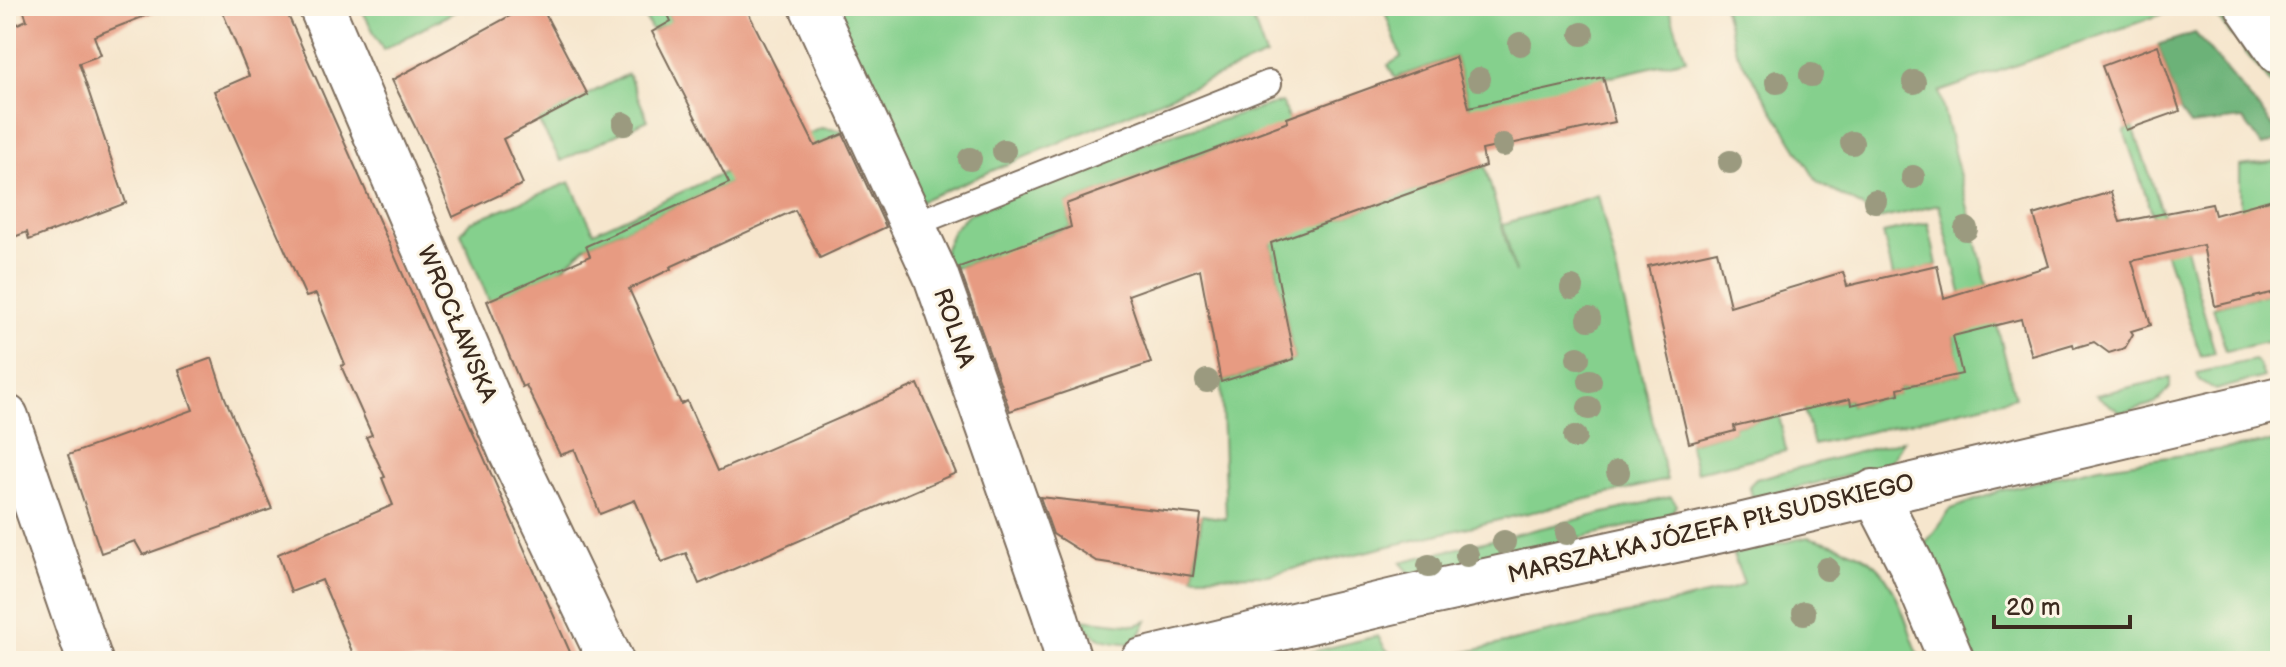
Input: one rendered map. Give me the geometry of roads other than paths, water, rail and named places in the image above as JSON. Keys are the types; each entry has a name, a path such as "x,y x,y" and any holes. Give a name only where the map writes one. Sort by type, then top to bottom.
{"street":[{"name":"WROCŁAWSKA","path":"321,6 512,454 606,650"},
{"name":"ROLNA","path":"812,6 936,276 1069,661"},
{"path":"2248,6 2280,52"},
{"name":"MARSZAŁKA JÓZEFA PIŁSUDSKIEGO","path":"1147,660 1387,602 1744,525 2280,399"},
{"path":"6,417 90,661"},
{"path":"1874,492 1911,564 1952,661"}],"lane":[{"path":"912,225 1269,83"}]}
